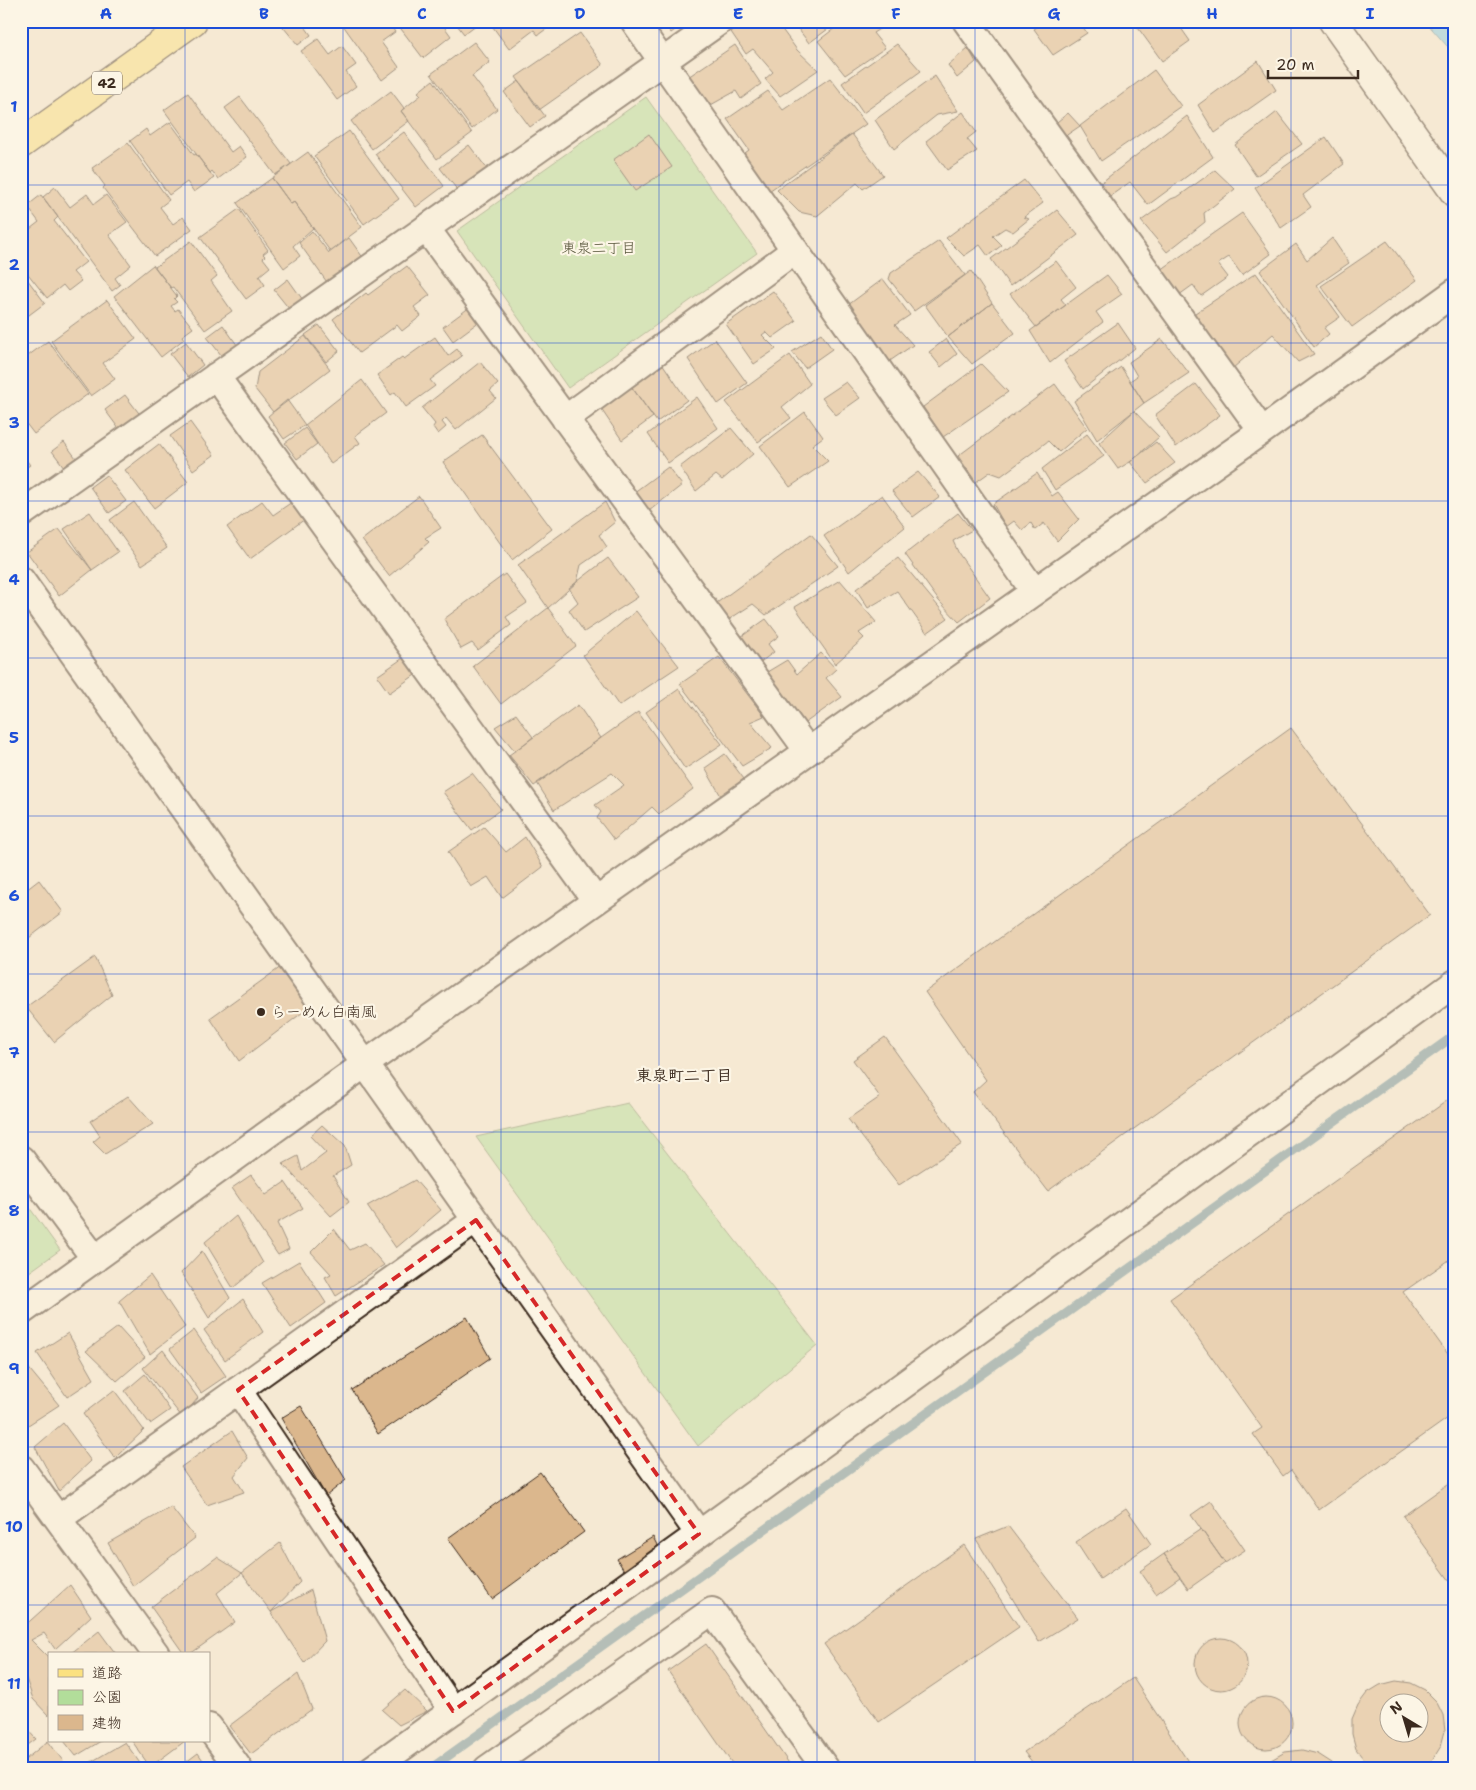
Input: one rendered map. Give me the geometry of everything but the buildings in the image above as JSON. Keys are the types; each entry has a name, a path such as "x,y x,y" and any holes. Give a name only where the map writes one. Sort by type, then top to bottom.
{"main road":[{"name":"42","path":"21,144 193,21"}],"street":[{"path":"634,21 664,61 1034,592"},
{"path":"21,514 720,21"},
{"path":"966,21 1262,431"},
{"path":"1333,21 1455,193"},
{"path":"426,228 808,751"},
{"path":"565,419 795,250"},
{"path":"21,1312 365,1064 1262,431 1455,292"},
{"path":"216,376 596,901"},
{"path":"21,580 699,1534"},
{"path":"372,1769 699,1534 1455,983"},
{"path":"21,1159 95,1259"},
{"path":"58,1519 476,1220"},
{"path":"238,1390 453,1711"},
{"path":"21,1468 155,1652"},
{"path":"487,1769 712,1611 826,1769"},
{"path":"210,1728 239,1769"}],"highlighted area":[{"path":"476,1220 699,1534 453,1711 238,1390"}],"green space":[{"name":"東泉二丁目","path":"646,97 757,253 568,388 457,231"},
{"path":"628,1103 817,1345 698,1446 476,1137"},
{"path":"21,1196 60,1250 21,1278"}],"water":[{"path":"1425,21 1455,21 1455,55"}],"waterway":[{"path":"430,1769 1455,1035"}],"place":[{"name":"らーめん白南風","path":"261,1012"}],"district":[{"name":"東泉町二丁目","path":"684,1075"}]}
